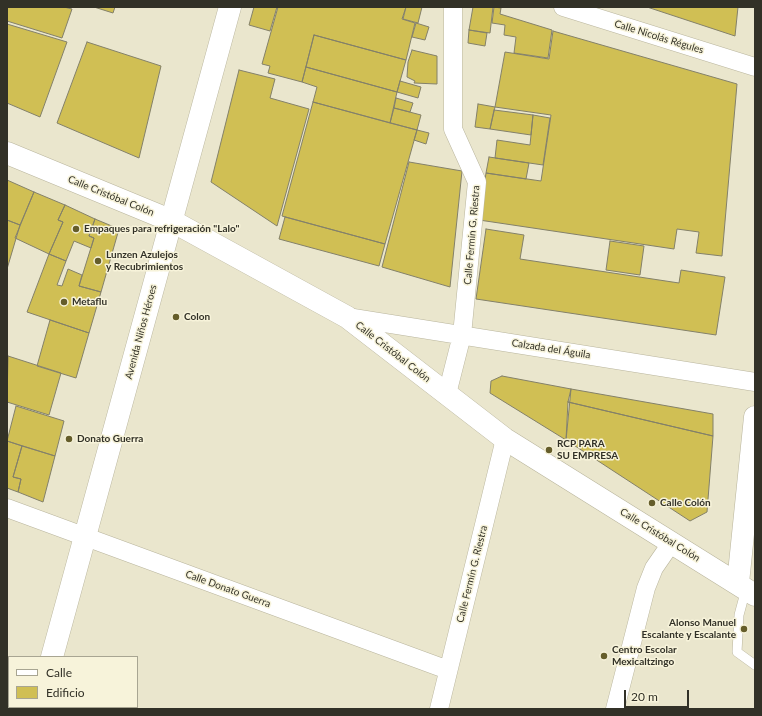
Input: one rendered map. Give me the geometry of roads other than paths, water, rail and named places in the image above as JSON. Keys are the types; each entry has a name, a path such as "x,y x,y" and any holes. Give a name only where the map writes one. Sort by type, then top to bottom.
{"street":[{"name":"Avenida Niños Héroes","path":"52,656 230,7"},
{"name":"Calle Fermín G. Riestra","path":"447,394 462,335 477,182 453,129 453,7"},
{"name":"Calle Nicolás Régules","path":"563,7 755,67"},
{"name":"Calle Cristóbal Colón","path":"7,153 172,221 347,317 505,438 746,589"},
{"name":"Calzada del Águila","path":"347,317 755,382"},
{"path":"746,589 755,417"},
{"name":"Calle Fermín G. Riestra","path":"439,709 505,438"},
{"name":"Calle Donato Guerra","path":"7,508 448,670"},
{"path":"614,709 646,588 654,568 672,542"}],"lane":[{"path":"746,589 739,615 737,652 755,665"}],"place":[{"name":"Empaques para refrigeración \"Lalo\"","path":"76,229"},
{"name":"Lunzen Azulejos y Recubrimientos","path":"98,261"},
{"name":"Metaflu","path":"64,302"},
{"name":"Colon","path":"176,317"},
{"name":"Donato Guerra","path":"69,439"},
{"name":"RCP PARA SU EMPRESA","path":"549,450"},
{"name":"Calle Colón","path":"652,503"},
{"name":"Alonso Manuel Escalante y Escalante","path":"744,629"},
{"name":"Centro Escolar Mexicaltzingo","path":"604,656"}]}
